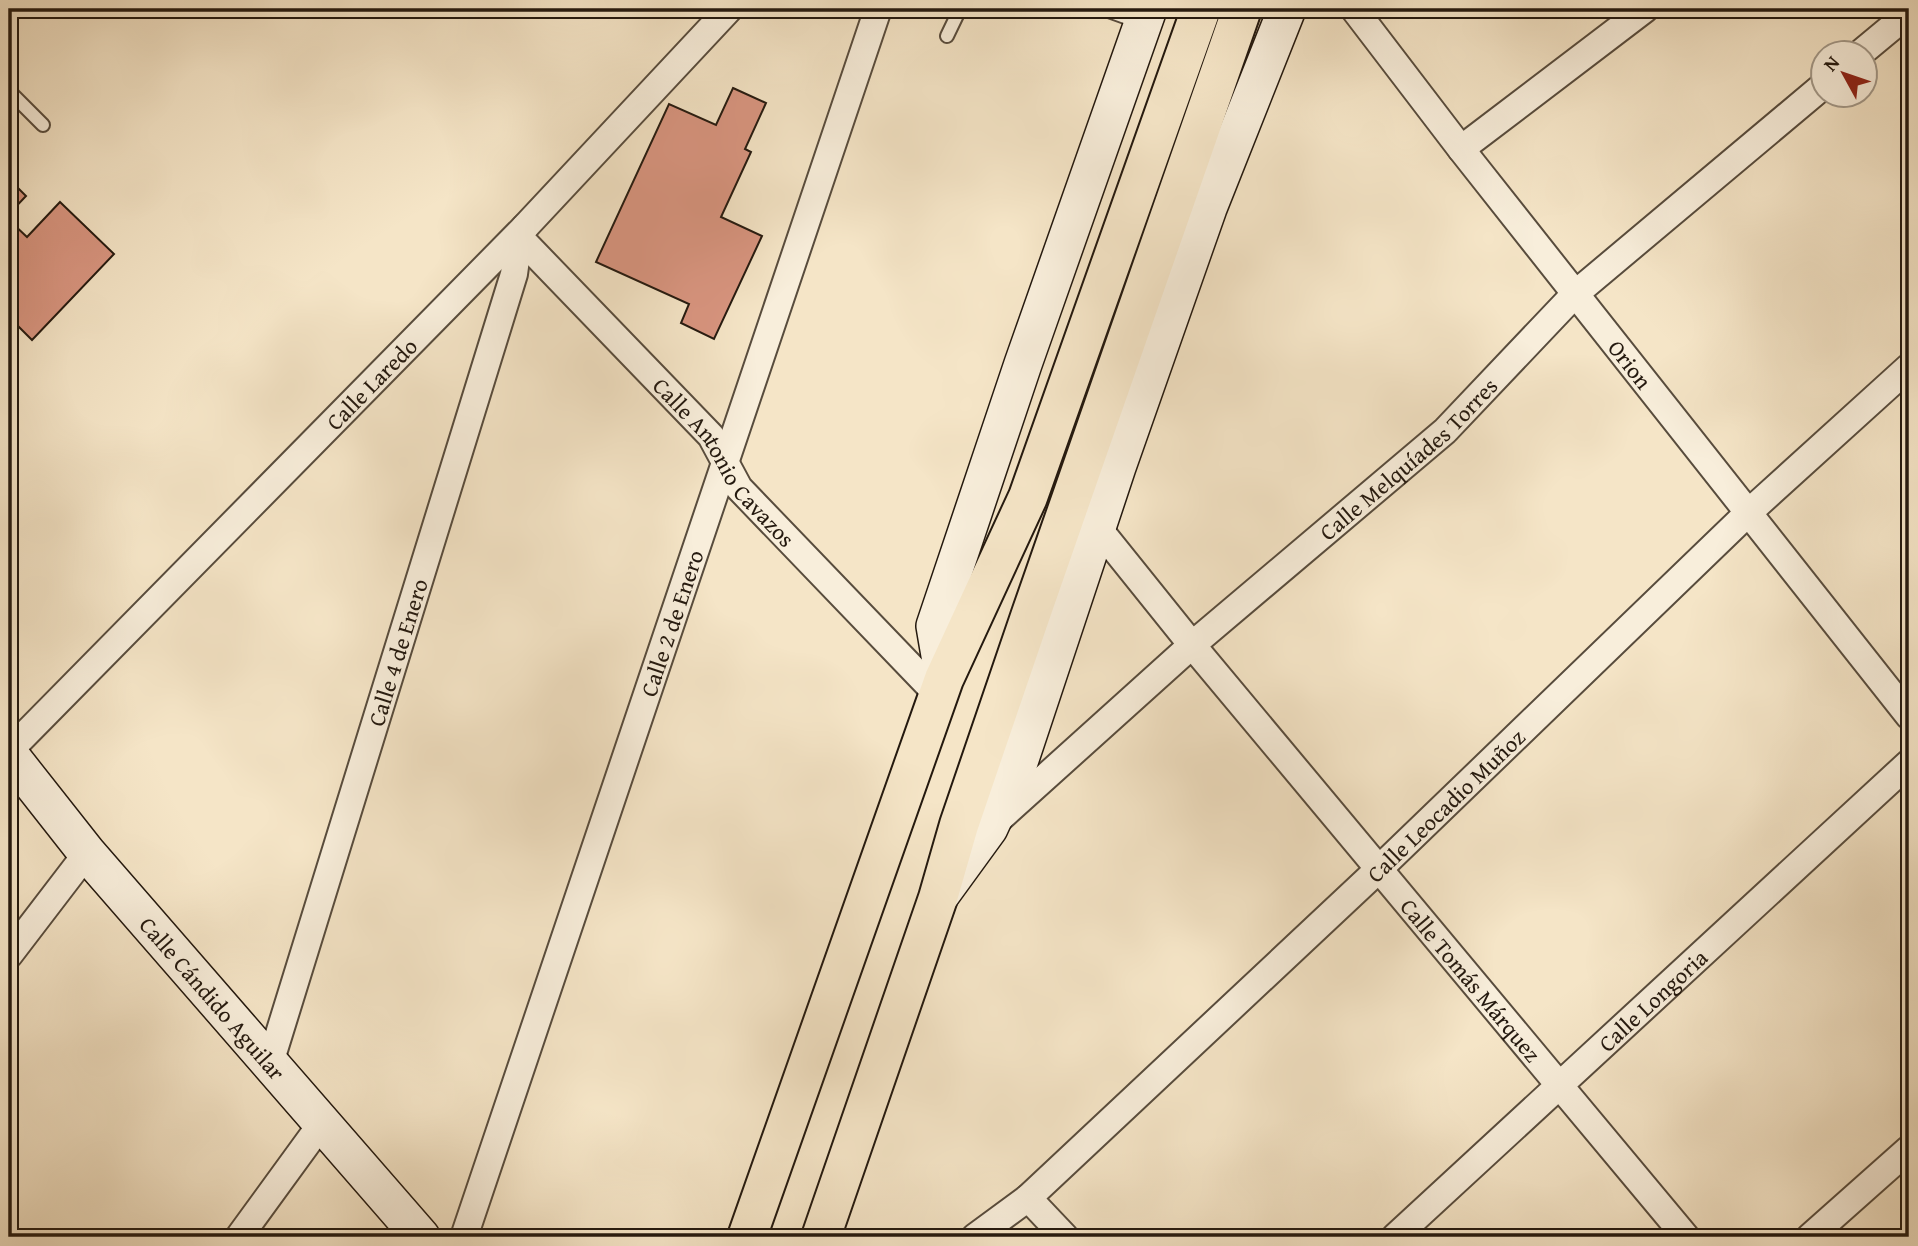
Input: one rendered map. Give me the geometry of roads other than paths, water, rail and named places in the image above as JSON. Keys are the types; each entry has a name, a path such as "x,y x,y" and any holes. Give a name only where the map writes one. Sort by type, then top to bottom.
{"highway":[{"path":"747,1237 941,687 1028,498 1201,9"},
{"path":"821,1237 938,898 963,812 1242,9"}],"street":[{"name":"Calle Laredo","path":"9,753 522,232 729,9"},
{"name":"Calle 2 de Enero","path":"464,1237 878,9"},
{"path":"938,898 989,828 1017,765 1209,208 1287,9"},
{"name":"Orion","path":"1354,9 1461,149 1909,716"},
{"path":"1461,149 1645,9"},
{"path":"1879,38 1909,13"},
{"path":"941,687 935,626 1145,16"},
{"name":"Calle Melquíades Torres","path":"989,828 1192,645 1444,431 1575,294 1810,97"},
{"name":"Calle Antonio Cavazos","path":"522,232 711,436 738,488 941,687"},
{"name":"Calle 4 de Enero","path":"270,1063 514,274 522,232"},
{"name":"Calle Leocadio Muñoz","path":"975,1237 1028,1198 1380,868 1748,513 1909,367"},
{"name":"Calle Tomás Márquez","path":"1098,528 1192,645 1686,1237"},
{"name":"Calle Cándido Aguilar","path":"9,753 87,853 422,1237"},
{"name":"Calle Longoria","path":"1395,1237 1909,763"},
{"path":"9,955 87,853"},
{"path":"239,1237 322,1124"},
{"path":"1810,1237 1909,1149"},
{"path":"1028,1198 1065,1237"}],"lane":[{"path":"947,36 960,9"},
{"path":"1103,9 1145,16"},
{"path":"9,91 43,125"}]}
